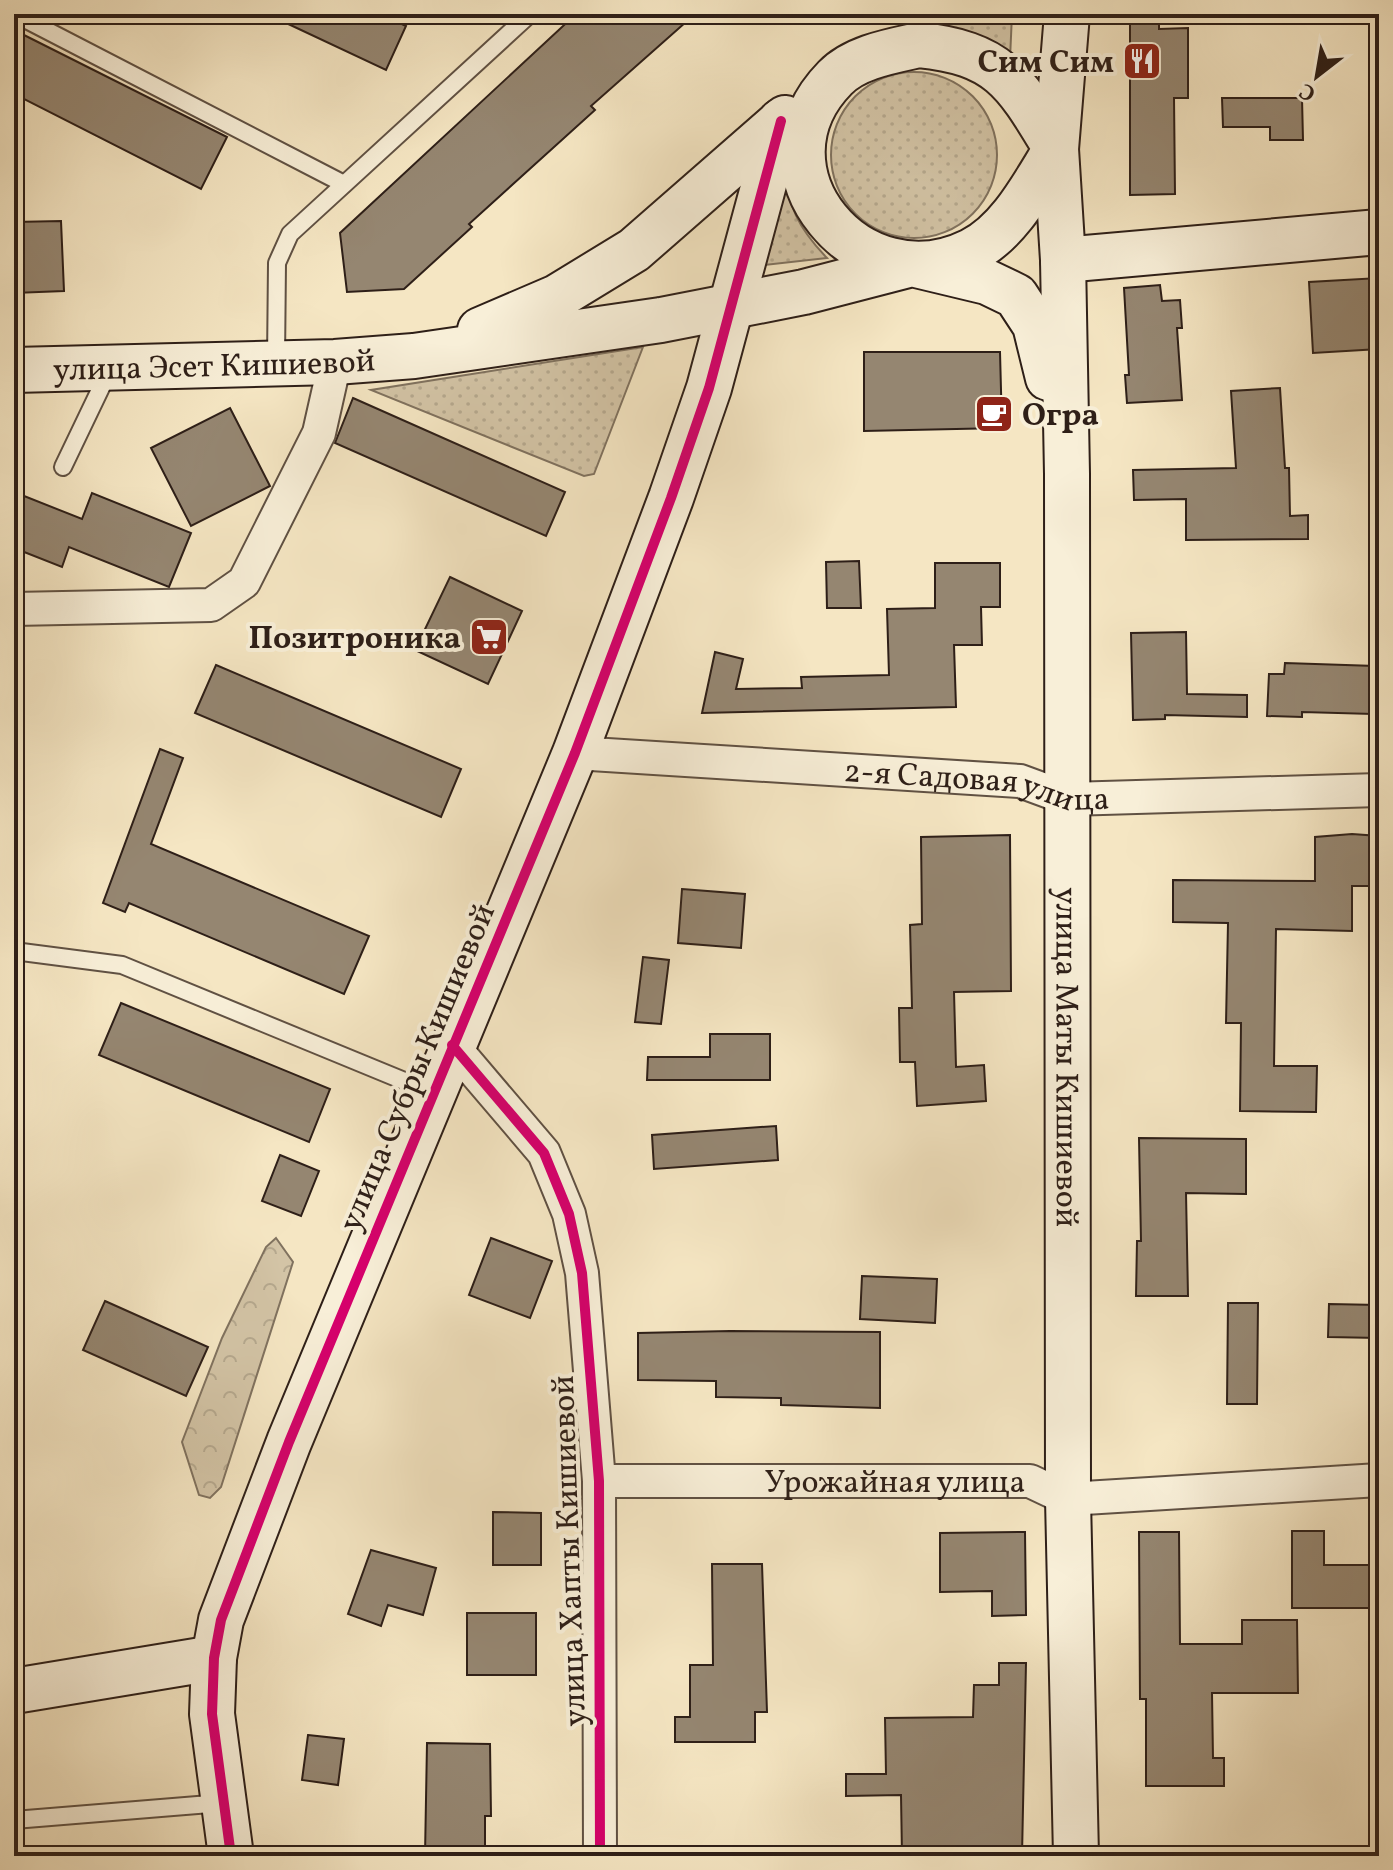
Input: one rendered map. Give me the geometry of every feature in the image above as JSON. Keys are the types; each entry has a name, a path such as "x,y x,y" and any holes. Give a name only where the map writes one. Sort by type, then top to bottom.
{"main road":[{"path":"414,356 518,315 595,276 634,250 904,14"},
{"name":"улица Маты Кишиевой","path":"1067,14 1056,149 1063,260 1067,474 1068,1499 1076,1856"},
{"path":"414,356 730,306 912,264 972,251 999,229 1024,200 1056,149 1011,80 985,61 955,49 919,45 879,54 836,76 817,101 806,131 804,164 811,195 828,223 851,245 880,259 912,264 987,282 1016,296 1035,325 1047,363 1051,412 1067,474"},
{"name":"улица Субры Кишиевой","path":"231,1856 212,1714 214,1658 232,1587 452,1045 575,753 676,484 709,388 781,121"},
{"path":"1063,260 1379,232"},
{"name":"улица Эсет Кишиевой","path":"14,370 335,362 414,356"},
{"path":"14,1691 214,1658"}],"street":[{"path":"14,609 211,605 244,582 319,433 335,362"},
{"name":"2-я Садовая улица","path":"575,753 1020,781 1069,799 1379,790"},
{"name":"улица Хапты Кишиевой","path":"452,1045 544,1153 569,1214 582,1273 599,1481 600,1856"},
{"name":"Урожайная улица","path":"599,1481 1030,1481 1068,1499 1379,1480"}],"lane":[{"path":"15,14 344,184"},
{"path":"276,364 277,263 290,234 530,14"},
{"path":"63,467 111,366"},
{"path":"14,951 122,965 433,1092"},
{"path":"14,1820 224,1803"}],"green space":[{"path":"935,14 1012,14 1010,59 972,34 927,22"},
{"path":"914,72 946,78 973,96 991,123 997,155 991,187 973,214 946,232 914,238 882,232 855,214 837,187 831,155 837,123 855,96 882,78"},
{"path":"783,165 796,216 827,258 755,266"},
{"path":"643,347 594,474 584,476 371,390"},
{"path":"276,1238 293,1262 221,1487 210,1498 199,1495 182,1442 222,1338 266,1247"}],"building":[{"path":"267,14 381,14 406,26 386,70"},
{"path":"576,14 695,14 591,106 595,110 469,224 472,227 404,289 347,292 340,233"},
{"path":"1130,14 1159,14 1159,29 1188,28 1188,98 1174,98 1175,194 1130,195"},
{"path":"14,30 227,137 201,189 14,94"},
{"path":"1222,98 1302,98 1303,140 1270,140 1270,127 1223,127"},
{"path":"61,221 64,291 14,293 14,222"},
{"path":"1379,278 1379,349 1313,353 1309,282"},
{"path":"1160,285 1162,301 1180,300 1182,328 1177,328 1182,400 1127,403 1125,375 1129,375 1124,288"},
{"path":"864,352 1000,352 1002,428 864,431"},
{"path":"1280,388 1285,468 1289,468 1290,516 1308,515 1308,539 1186,540 1186,499 1134,500 1133,470 1236,468 1231,391"},
{"path":"353,398 565,492 546,536 335,443"},
{"path":"230,408 270,486 191,526 151,448"},
{"path":"14,492 82,519 92,493 191,533 169,587 69,547 62,567 14,548"},
{"path":"859,561 861,608 827,608 826,562"},
{"path":"935,563 1000,563 1000,607 981,607 982,645 954,645 956,707 702,713 715,652 743,659 736,689 802,688 801,677 889,675 887,609 935,608"},
{"path":"450,577 522,611 488,684 415,650"},
{"path":"1186,632 1187,694 1247,695 1247,717 1165,715 1165,719 1133,720 1131,633"},
{"path":"1285,663 1375,666 1373,714 1302,712 1302,717 1267,716 1269,674 1284,674"},
{"path":"216,665 461,769 441,817 195,713"},
{"path":"160,749 183,758 151,844 369,936 344,994 129,903 125,912 103,903"},
{"path":"1352,834 1379,836 1379,886 1352,886 1352,931 1276,929 1274,1066 1317,1066 1316,1112 1240,1111 1241,1023 1226,1023 1228,923 1173,922 1173,880 1315,881 1315,837"},
{"path":"1010,835 1011,991 954,992 956,1067 984,1065 986,1101 917,1106 915,1062 900,1062 899,1008 912,1008 910,925 922,924 921,837"},
{"path":"682,889 745,894 741,948 678,943"},
{"path":"643,957 669,960 661,1024 635,1022"},
{"path":"121,1003 330,1089 309,1142 99,1055"},
{"path":"710,1034 770,1034 770,1080 647,1080 648,1057 710,1057"},
{"path":"776,1126 778,1160 654,1169 652,1135"},
{"path":"1139,1138 1246,1139 1246,1194 1186,1193 1188,1296 1136,1296 1137,1241 1141,1241"},
{"path":"280,1155 319,1171 301,1216 262,1201"},
{"path":"491,1238 552,1261 530,1318 469,1295"},
{"path":"862,1276 937,1279 935,1323 860,1319"},
{"path":"105,1301 208,1347 186,1396 83,1350"},
{"path":"1228,1303 1258,1303 1257,1404 1227,1404"},
{"path":"1329,1304 1379,1305 1379,1338 1328,1337"},
{"path":"880,1332 880,1408 781,1405 781,1398 716,1397 716,1381 638,1380 638,1333"},
{"path":"493,1512 541,1513 541,1565 493,1565"},
{"path":"1292,1531 1324,1531 1324,1565 1379,1565 1379,1608 1292,1608"},
{"path":"1025,1532 1026,1615 992,1616 992,1591 940,1592 940,1533"},
{"path":"1139,1532 1179,1532 1180,1644 1242,1644 1242,1620 1297,1620 1298,1693 1212,1693 1213,1758 1224,1758 1224,1786 1146,1786 1146,1699 1140,1699"},
{"path":"371,1550 436,1568 423,1615 388,1605 381,1626 348,1614"},
{"path":"712,1564 762,1564 767,1712 755,1712 755,1742 675,1742 675,1717 690,1717 690,1665 713,1665"},
{"path":"467,1613 536,1613 536,1675 467,1675"},
{"path":"999,1663 1026,1663 1022,1856 902,1856 901,1795 846,1796 846,1774 886,1774 885,1718 973,1717 974,1685 999,1685"},
{"path":"308,1735 344,1739 338,1785 302,1780"},
{"path":"427,1743 490,1744 491,1816 485,1816 485,1856 425,1856"}],"cycle path":[{"path":"231,1856 212,1714 214,1658 221,1620 289,1442 575,753 671,498 709,388 781,121"},
{"path":"452,1045 544,1153 569,1214 582,1273 599,1481 600,1856"}],"place":[{"name":"Сим Сим","path":"1142,61"},
{"name":"Огра","path":"994,414"},
{"name":"Позитроника","path":"489,637"}]}
